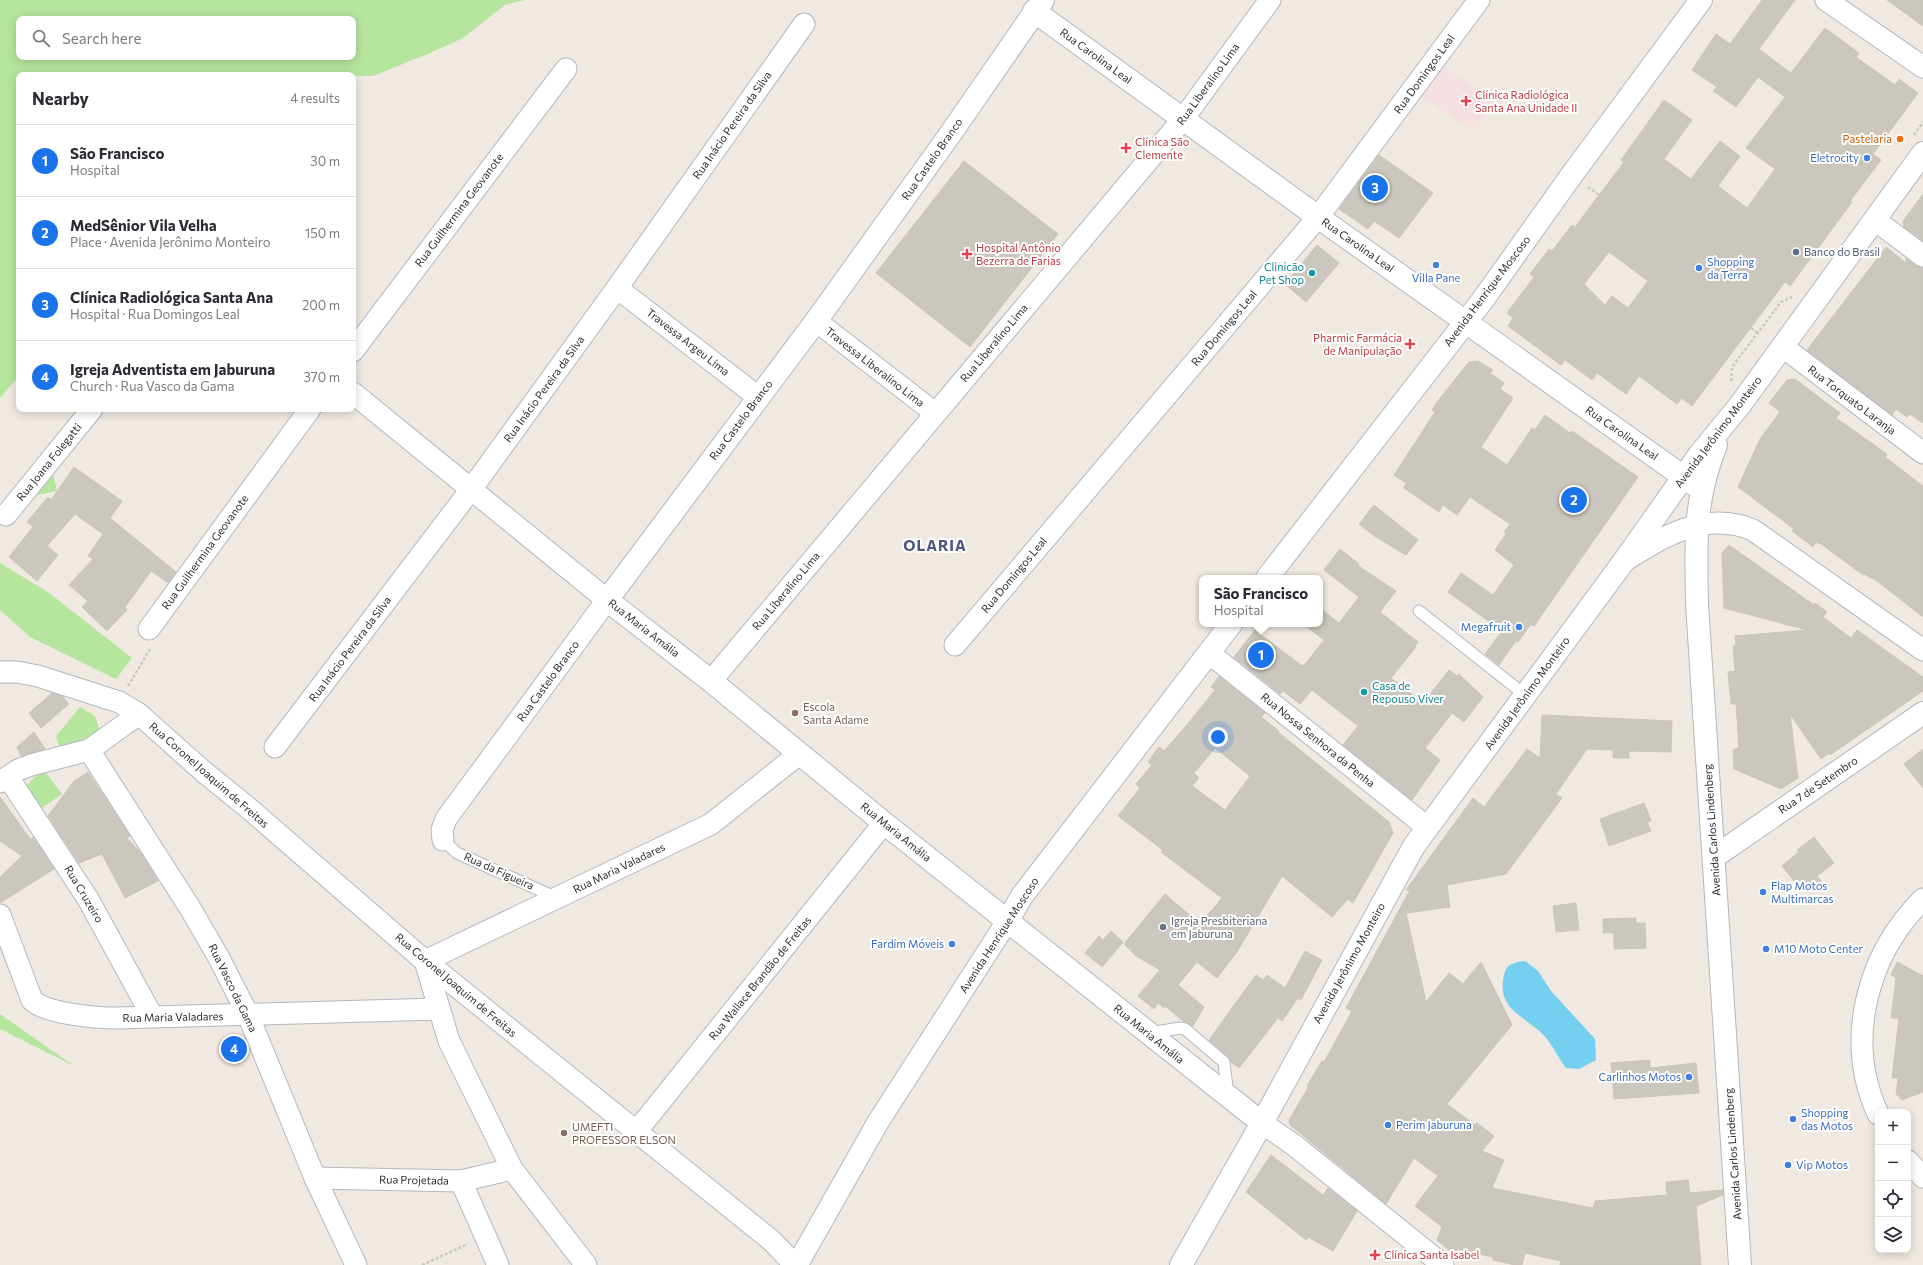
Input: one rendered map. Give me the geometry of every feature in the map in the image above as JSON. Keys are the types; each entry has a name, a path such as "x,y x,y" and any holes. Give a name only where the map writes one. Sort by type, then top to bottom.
{"main road":[{"name":"Avenida Henrique Moscoso","path":"1269,575 1466,321 1701,0"},
{"name":"Rua Carolina Leal","path":"1039,6 1183,119 1692,483"},
{"name":"Rua Castelo Branco","path":"607,600 816,321 951,133 1039,6"},
{"name":"Avenida Jerônimo Monteiro","path":"1740,404 1923,154"},
{"name":"Avenida Carlos Lindenberg","path":"1740,404 1692,483 1696,525 1697,604 1740,1265"},
{"name":"Avenida Jerônimo Monteiro","path":"1181,1265 1262,1123 1402,867 1427,828 1624,561 1692,483"},
{"name":"Rua Maria Amália","path":"607,600 711,681 884,823 1008,920 1228,1098 1262,1123"},
{"name":"Avenida Henrique Moscoso","path":"1008,920 1022,896 1229,627"},
{"name":"Rua 7 de Setembro","path":"1714,857 1923,714"}],"street":[{"name":"Rua Liberalino Lima","path":"711,681 1183,119 1270,0"},
{"name":"Rua Domingos Leal","path":"955,645 1318,217 1479,0"},
{"path":"1826,0 1923,67"},
{"name":"Rua Inácio Pereira da Silva","path":"275,747 472,488 617,288 804,24"},
{"name":"Rua Guilhermina Geovanote","path":"356,347 566,69"},
{"path":"1875,220 1923,256"},
{"name":"Travessa Argeu Lima","path":"617,288 758,397"},
{"name":"Travessa Liberalino Lima","path":"816,321 935,413"},
{"name":"Rua Torquato Laranja","path":"1782,346 1923,453"},
{"name":"Rua Maria Amália","path":"356,395 472,488 607,600"},
{"name":"Rua Joana Folegatti","path":"6,515 90,412"},
{"name":"Rua Guilhermina Geovanote","path":"149,629 308,412"},
{"path":"1624,561 1659,541 1696,525 1729,522 1753,530 1923,650"},
{"name":"Rua Castelo Branco","path":"443,840 442,830 446,819 607,600"},
{"name":"Rua Nossa Senhora da Penha","path":"1209,653 1427,828"},
{"name":"Rua Coronel Joaquim de Freitas","path":"0,672 18,672 38,676 119,702 139,714 204,772 252,811 425,961 772,1241 796,1265"},
{"path":"4,779 18,770 31,765 89,750 139,714"},
{"name":"Rua Vasco da Gama","path":"89,750 206,933 248,1015 315,1178 356,1265"},
{"name":"Rua Maria Valadares","path":"425,961 711,824 799,754"},
{"name":"Rua Cruzeiro","path":"4,779 88,899 152,1016"},
{"name":"Rua Wallace Brandão de Freitas","path":"636,1132 884,823"},
{"path":"1876,1109 1868,1087 1864,1066 1862,1027 1866,997 1872,975 1893,934 1923,899"},
{"name":"Rua Maria Valadares","path":"0,915 32,1000 38,1006 84,1016 118,1018 438,1008"},
{"name":"Avenida Henrique Moscoso","path":"796,1265 878,1122 1008,920"},
{"path":"425,961 449,1041 512,1169 586,1265"},
{"name":"Rua Maria Amália","path":"1262,1123 1294,1145 1443,1265"},
{"path":"1911,1164 1923,1177"},
{"name":"Rua Projetada","path":"315,1178 461,1181 512,1169"},
{"path":"461,1181 498,1265"}],"lane":[{"path":"1418,611 1525,695"},
{"name":"Rua da Figueira","path":"443,840 458,853 557,898"}],"path":[{"path":"1732,381 1732,367 1781,302 1794,296"},
{"path":"1751,328 1758,333"},
{"path":"119,702 150,648 149,629"},
{"path":"422,1265 485,1236"}],"shaded area":[{"name":"Clínica Radiológica Santa Ana Unidade II","path":"1442,66 1481,92 1486,85 1505,98 1498,109 1492,105 1474,131 1421,96"}],"green space":[{"path":"0,0 525,0 505,5 463,38 373,76 356,76 356,72 16,72 16,379 0,398"},
{"path":"52,469 57,491 32,496"},
{"path":"0,563 48,592 132,658 116,679 30,637 0,610"},
{"path":"80,707 95,716 100,732 61,749 56,738 57,735"},
{"path":"43,769 62,794 42,808 23,789"},
{"path":"0,1014 74,1066 0,1029"}],"water":[{"path":"1525,961 1538,971 1551,991 1595,1039 1596,1060 1579,1069 1566,1068 1540,1031 1509,1006 1505,998 1503,987 1505,971 1512,964"}],"building":[{"path":"1762,0 1795,0 1759,49 1791,73 1825,28 1859,53 1856,57 1895,85 1899,79 1918,93 1873,154 1881,160 1850,201 1852,202 1790,286 1785,282 1692,406 1682,398 1677,404 1639,376 1626,394 1597,373 1592,380 1565,360 1561,365 1508,326 1513,318 1507,313 1534,277 1530,274 1549,249 1552,251 1572,225 1575,227 1624,162 1621,160 1664,100 1692,120 1664,159 1691,179 1720,141 1740,156 1718,186 1747,208 1775,169 1746,148 1785,97 1758,77 1736,107 1713,91 1717,87 1692,70 1716,34 1730,44","holes":["1609,252 1648,281 1628,308 1612,296 1605,305 1584,284"]},
{"path":"1887,0 1923,0 1923,26"},
{"path":"1379,155 1433,193 1399,238 1374,221 1368,229 1339,209"},
{"name":"Hospital Antônio Bezerra de Farias","path":"964,161 1058,234 970,347 876,273"},
{"path":"1923,194 1923,241 1904,227 1903,221"},
{"name":"Clinicão Pet Shop","path":"1317,245 1339,263 1306,302 1285,284"},
{"path":"1886,247 1906,263 1906,258 1916,266 1923,268 1923,423 1910,414 1907,417 1896,409 1892,415 1807,350"},
{"path":"1478,361 1493,370 1490,373 1504,383 1500,389 1513,398 1481,447 1507,465 1532,428 1535,430 1545,415 1570,433 1572,431 1638,477 1534,626 1531,624 1518,642 1516,641 1499,665 1485,654 1502,631 1448,592 1461,573 1493,595 1514,565 1495,550 1506,534 1504,532 1510,524 1470,497 1457,515 1443,505 1439,512 1404,488 1406,483 1394,475 1435,412 1432,410 1437,402 1469,362"},
{"path":"1795,379 1840,413 1836,418 1887,454 1885,457 1923,486 1923,617 1877,581 1864,574 1863,575 1820,543 1819,544 1816,542 1813,547 1792,531 1794,529 1738,487 1760,439 1780,412 1769,403 1787,380"},
{"path":"74,467 122,501 110,518 176,572 168,583 151,571 125,607 127,610 107,631 82,607 88,601 69,585 93,559 88,556 103,534 75,514 47,546 58,555 37,581 9,557 33,527 27,522 48,497 51,500"},
{"path":"1374,505 1418,540 1406,555 1373,535 1359,524"},
{"path":"1729,545 1814,605 1815,603 1827,612 1823,617 1851,638 1857,630 1923,677 1923,691 1830,755 1829,753 1821,759 1790,714 1798,778 1781,789 1734,769 1733,750 1739,747 1736,704 1731,704 1728,672 1735,671 1733,646 1736,646 1735,636 1807,630 1724,608 1722,553"},
{"path":"1340,549 1359,564 1357,565 1396,591 1380,612 1418,642 1415,646 1416,647 1391,678 1423,703 1449,670 1457,676 1459,674 1483,697 1464,722 1452,713 1425,748 1440,760 1412,800 1343,745 1358,726 1312,690 1300,704 1283,691 1280,694 1234,657 1255,630 1302,666 1306,663 1324,640 1307,627 1323,627 1323,610 1339,623 1359,597 1324,570"},
{"path":"1219,676 1265,713 1261,717 1279,731 1278,732 1389,822 1393,833 1353,903 1348,899 1332,917 1282,876 1237,952 1217,978 1197,962 1178,985 1204,1007 1193,1026 1183,1021 1165,1006 1164,1008 1158,1003 1154,1009 1138,996 1160,970 1136,956 1124,944 1165,894 1200,924 1222,898 1161,852 1163,850 1118,816 1140,788 1136,784 1152,765 1148,762 1159,747 1164,751 1186,726 1215,690 1211,687","holes":["1215,748 1250,776 1225,810 1192,786 1199,778 1194,773"]},
{"path":"52,693 62,696 69,704 41,728 29,713"},
{"path":"1542,715 1672,721 1671,752 1629,751 1629,758 1613,758 1613,750 1587,749 1556,794 1562,798 1506,874 1447,885 1450,907 1406,913 1426,1002 1449,973 1463,984 1481,962 1512,1025 1447,1104 1475,1125 1477,1123 1494,1136 1482,1151 1504,1160 1492,1188 1593,1208 1595,1201 1667,1195 1666,1182 1688,1180 1690,1193 1723,1190 1723,1195 1696,1206 1701,1265 1560,1265 1561,1261 1525,1253 1522,1265 1515,1265 1493,1260 1493,1257 1457,1249 1455,1255 1437,1240 1442,1227 1415,1206 1438,1176 1414,1158 1386,1204 1290,1125 1289,1120 1309,1086 1307,1086 1322,1061 1324,1062 1352,1011 1346,1008 1410,890 1406,890 1473,798 1484,807 1527,749 1540,758"},
{"path":"34,732 45,749 21,756 17,747"},
{"path":"1923,749 1923,788 1904,764"},
{"path":"88,772 130,836 127,838 141,853 158,881 125,898 102,854 79,863 48,816 74,781"},
{"path":"0,797 31,840 33,837 54,869 0,903 0,877 22,856 0,841"},
{"path":"1644,803 1651,821 1647,822 1651,831 1609,846 1600,819"},
{"path":"1814,837 1834,863 1817,876 1821,881 1802,891 1782,866 1799,852 1797,850"},
{"path":"1576,903 1579,930 1556,932 1553,906"},
{"path":"1636,918 1636,923 1645,923 1646,948 1614,949 1614,933 1603,933 1603,919"},
{"path":"1111,931 1123,942 1102,967 1085,953 1099,936 1103,940"},
{"path":"1305,951 1322,960 1301,1000 1298,998 1282,1021 1278,1018 1239,1068 1231,1062 1229,1057 1209,1040 1256,975 1263,980 1267,975 1285,988"},
{"path":"1897,962 1923,976 1923,1092 1902,1100 1896,1094 1898,1078 1892,1078 1899,1018 1891,1018 1896,978 1891,975"},
{"path":"1650,1060 1650,1068 1696,1063 1699,1093 1614,1099 1611,1063"},
{"path":"1271,1155 1323,1195 1328,1188 1357,1211 1333,1251 1308,1237 1306,1240 1246,1192"}],"place":[{"name":"Clínica Radiológica Santa Ana Unidade II","path":"1466,101"},
{"name":"Pastelaria","path":"1900,139"},
{"name":"Clínica São Clemente","path":"1126,148"},
{"name":"Eletrocity","path":"1867,158"},
{"name":"Clínica Radiológica Santa Ana","path":"1375,188"},
{"name":"Banco do Brasil","path":"1796,252"},
{"name":"Hospital Antônio Bezerra de Farias","path":"967,254"},
{"name":"Villa Pane","path":"1436,265"},
{"name":"Shopping da Terra","path":"1699,268"},
{"name":"Clinicão Pet Shop","path":"1312,273"},
{"name":"Pharmic Farmácia de Manipulação","path":"1410,344"},
{"name":"MedSênior Vila Velha","path":"1574,500"},
{"name":"Megafruit","path":"1519,627"},
{"name":"São Francisco","path":"1261,655"},
{"name":"Casa de Repouso Viver","path":"1364,692"},
{"name":"Escola Santa Adame","path":"795,713"},
{"name":"Flap Motos Multimarcas","path":"1763,892"},
{"name":"Igreja Presbiteriana em Jaburuna","path":"1163,927"},
{"name":"Fardim Móveis","path":"952,944"},
{"name":"M10 Moto Center","path":"1766,949"},
{"name":"Igreja Adventista em Jaburuna","path":"234,1049"},
{"name":"Carlinhos Motos","path":"1689,1077"},
{"name":"Shopping das Motos","path":"1793,1119"},
{"name":"Perim Jaburuna","path":"1388,1125"},
{"name":"UMEFTI PROFESSOR ELSON","path":"564,1133"},
{"name":"Vip Motos","path":"1788,1165"},
{"name":"Clínica Santa Isabel","path":"1375,1255"}],"district":[{"name":"OLARIA","path":"935,546"}]}
